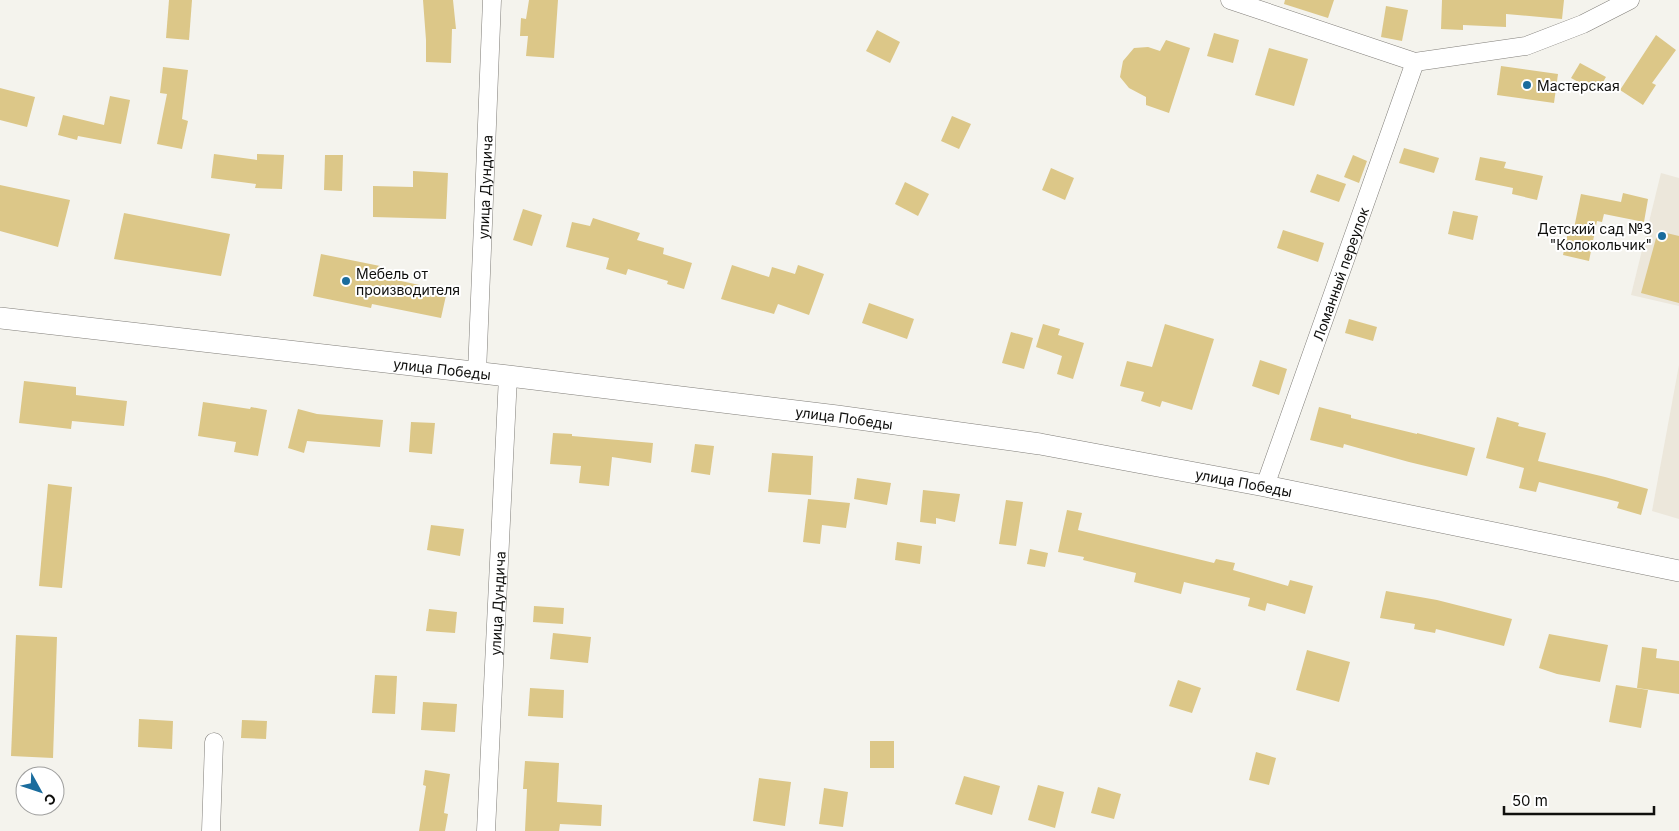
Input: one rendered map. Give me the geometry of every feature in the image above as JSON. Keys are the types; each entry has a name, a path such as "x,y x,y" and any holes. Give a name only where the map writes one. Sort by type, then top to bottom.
{"street":[{"name":"улица Дундича","path":"476,373 492,0"},
{"path":"1230,0 1415,62 1526,46 1583,24 1630,0"},
{"name":"Ломанный переулок","path":"1265,486 1415,62"},
{"name":"улица Победы","path":"0,318 508,376 838,416 1040,444 1265,486 1679,571"},
{"name":"улица Дундича","path":"486,831 508,376"},
{"path":"211,831 214,742"}],"shaded area":[{"name":"Детский сад №3 \"Колокольчик\"","path":"1661,173 1679,178 1679,306 1631,295"},
{"path":"1679,365 1679,519 1652,511"}],"building":[{"path":"169,0 192,0 189,40 166,38"},
{"path":"423,0 453,0 456,29 452,29 451,63 426,62"},
{"path":"529,0 558,0 554,58 526,56 528,36 520,36 521,18 526,19"},
{"path":"1285,0 1334,0 1328,18 1284,4"},
{"path":"1442,0 1564,0 1562,19 1506,14 1506,27 1463,25 1463,30 1441,29"},
{"path":"1386,6 1408,10 1402,41 1381,37"},
{"path":"877,30 900,42 890,63 866,51"},
{"path":"1214,33 1239,40 1233,63 1207,56"},
{"path":"1656,35 1676,50 1652,83 1656,85 1643,105 1620,90"},
{"path":"1166,40 1190,48 1169,113 1146,105 1146,97 1129,88 1120,77 1123,61 1134,48 1148,47 1160,51"},
{"path":"1269,48 1308,59 1294,106 1255,95"},
{"path":"1580,63 1606,77 1597,92 1571,78"},
{"name":"Мастерская","path":"1501,66 1558,74 1554,103 1497,95"},
{"path":"163,67 188,70 182,119 188,121 182,149 157,144 167,94 160,93"},
{"path":"0,88 35,97 27,127 0,120"},
{"path":"110,96 130,100 121,144 78,136 77,140 58,135 63,115 104,125"},
{"path":"952,116 971,124 959,149 941,141"},
{"path":"1404,148 1439,158 1434,173 1399,163"},
{"path":"214,154 257,160 257,154 284,155 282,189 255,188 256,184 211,178"},
{"path":"325,155 343,155 342,191 324,190"},
{"path":"1353,155 1367,161 1359,183 1344,177"},
{"path":"1480,157 1506,162 1504,168 1543,176 1537,200 1512,194 1513,188 1475,180"},
{"path":"1051,168 1074,178 1065,200 1042,190"},
{"path":"413,171 448,173 446,219 373,217 373,186 413,187"},
{"path":"1317,174 1346,184 1339,202 1310,192"},
{"path":"905,182 929,194 918,216 895,204"},
{"path":"0,185 70,200 58,247 0,231"},
{"path":"1623,193 1648,199 1644,222 1604,214 1602,222 1597,221 1589,261 1563,255 1568,232 1573,233 1581,194 1621,202"},
{"path":"523,209 542,215 532,246 513,240"},
{"path":"1453,211 1478,216 1473,240 1448,234"},
{"path":"124,213 230,234 221,276 114,259"},
{"path":"593,218 640,233 637,240 664,248 663,254 692,263 684,289 667,284 668,281 628,269 626,275 606,269 609,258 566,247 572,222 590,226"},
{"path":"1283,230 1324,243 1318,262 1277,248"},
{"path":"1658,231 1679,236 1679,303 1641,293"},
{"path":"321,254 380,266 378,276 447,291 441,318 372,304 371,308 313,296"},
{"path":"732,265 769,277 772,267 795,274 798,265 824,274 809,315 778,304 774,314 721,299"},
{"path":"869,303 914,319 907,339 862,323"},
{"path":"1349,319 1377,327 1373,341 1345,333"},
{"path":"1043,324 1060,329 1058,335 1084,343 1073,379 1057,374 1062,356 1036,347"},
{"path":"1165,324 1214,339 1192,410 1162,401 1160,407 1141,401 1144,392 1120,386 1127,361 1152,367"},
{"path":"1011,332 1033,338 1024,369 1002,363"},
{"path":"1260,360 1287,369 1279,395 1252,386"},
{"path":"24,381 76,387 76,395 127,401 124,426 72,421 71,429 19,423"},
{"path":"203,402 267,410 258,456 234,452 236,442 198,436"},
{"path":"1319,407 1351,415 1351,418 1475,448 1467,476 1344,444 1343,448 1310,440"},
{"path":"298,409 317,414 383,420 380,447 307,441 304,453 288,448"},
{"path":"1497,417 1519,423 1518,426 1546,433 1538,461 1648,489 1641,515 1617,508 1619,502 1539,482 1536,492 1519,488 1524,468 1486,458"},
{"path":"411,422 435,423 432,454 409,452"},
{"path":"553,433 653,443 651,463 612,457 609,486 579,483 581,466 550,464"},
{"path":"695,444 714,446 710,475 691,472"},
{"path":"772,453 813,456 811,495 768,492"},
{"path":"857,478 891,483 887,505 854,499"},
{"path":"48,484 72,487 62,588 39,586"},
{"path":"923,490 960,494 955,522 936,518 936,524 920,522"},
{"path":"808,499 850,503 846,528 822,525 820,544 803,542"},
{"path":"1006,500 1023,502 1016,546 999,544"},
{"path":"1067,510 1082,513 1078,530 1214,563 1216,559 1235,563 1233,570 1288,586 1290,580 1313,586 1305,614 1267,603 1265,611 1248,606 1250,598 1184,582 1181,594 1134,582 1136,573 1083,560 1084,557 1058,552"},
{"path":"431,525 464,529 460,556 427,550"},
{"path":"897,542 922,546 920,564 895,560"},
{"path":"1030,549 1048,553 1045,567 1027,564"},
{"path":"1386,591 1437,600 1512,619 1504,646 1436,629 1435,633 1414,629 1415,624 1380,618"},
{"path":"534,606 564,608 563,624 533,622"},
{"path":"429,609 457,612 455,633 426,631"},
{"path":"553,633 591,637 588,663 550,659"},
{"path":"1549,634 1608,645 1600,682 1557,674 1539,668"},
{"path":"16,635 57,637 53,758 11,756"},
{"path":"1642,647 1657,649 1656,658 1679,661 1679,694 1637,688"},
{"path":"1307,650 1350,662 1339,702 1296,690"},
{"path":"375,675 397,676 395,714 372,713"},
{"path":"1178,680 1201,688 1192,713 1169,706"},
{"path":"1616,685 1648,690 1641,728 1609,722"},
{"path":"530,688 564,690 563,718 528,716"},
{"path":"423,702 457,704 455,732 421,730"},
{"path":"139,719 173,721 172,749 138,747"},
{"path":"242,720 267,721 266,739 241,738"},
{"path":"870,741 894,741 894,768 870,768"},
{"path":"1256,752 1276,758 1269,785 1249,780"},
{"path":"525,761 559,763 557,802 602,805 601,826 560,824 559,831 525,831 527,789 523,789"},
{"path":"425,770 450,774 444,813 448,814 445,831 419,831 426,786 423,785"},
{"path":"964,776 1000,786 992,815 955,804"},
{"path":"759,778 791,782 785,826 753,821"},
{"path":"1038,785 1064,792 1055,828 1028,820"},
{"path":"1098,787 1121,794 1114,819 1091,813"},
{"path":"824,788 848,792 843,827 819,824"}],"place":[{"name":"Мастерская","path":"1527,85"},
{"name":"Детский сад №3 \"Колокольчик\"","path":"1662,236"},
{"name":"Мебель от производителя","path":"346,281"}]}
